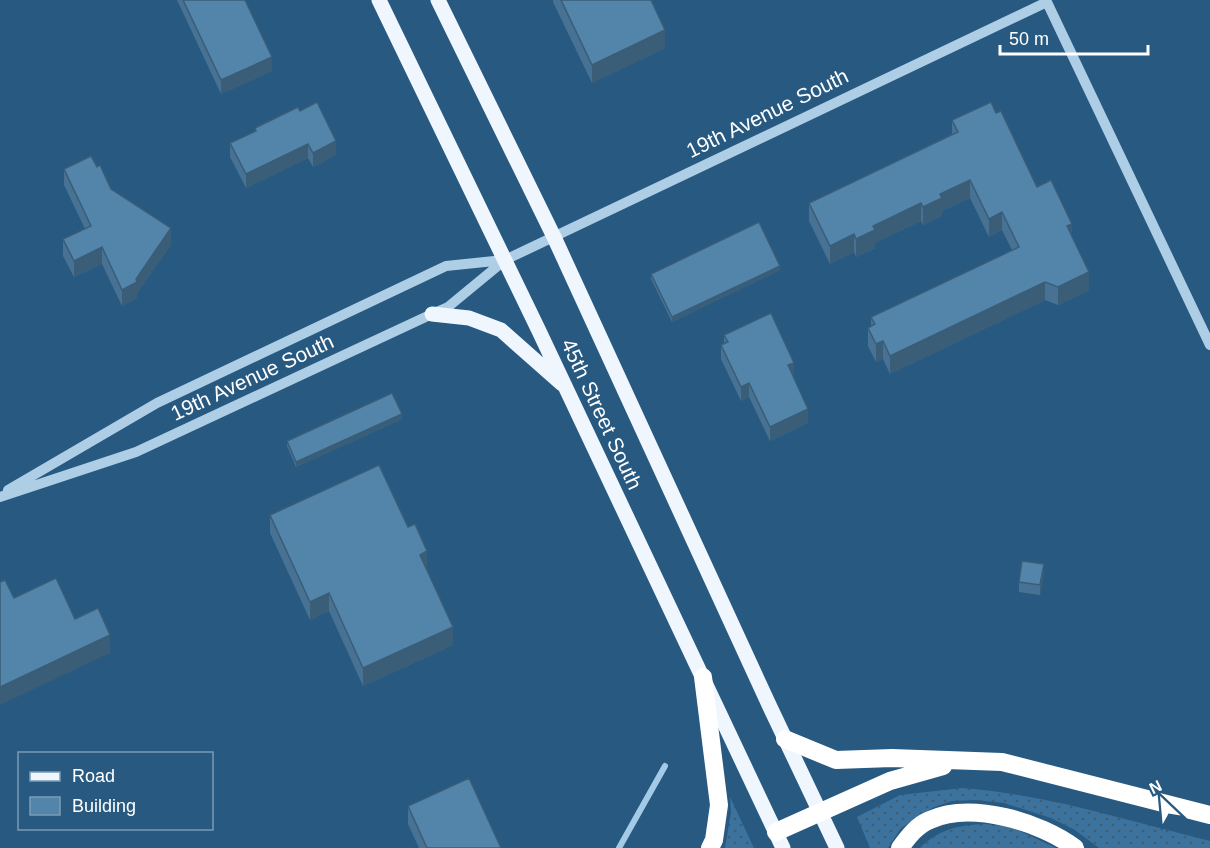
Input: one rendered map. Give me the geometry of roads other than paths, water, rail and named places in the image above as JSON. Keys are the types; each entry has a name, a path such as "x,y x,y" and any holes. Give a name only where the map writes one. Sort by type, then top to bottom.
{"highway":[{"path":"703,677 719,806 714,840 710,848"},
{"path":"785,739 836,760 892,758 956,762"},
{"path":"780,840 821,812 890,781 956,762 974,760 1024,766 1210,815"},
{"path":"900,848 913,832 930,820 953,813 986,814 1020,820 1050,833 1075,848"}],"main road":[{"name":"45th Street South","path":"379,0 566,387 780,840"},
{"name":"45th Street South","path":"438,0 554,237 837,848"},
{"path":"432,314 469,318 501,330 566,387"}],"street":[{"name":"19th Avenue South","path":"0,496 136,452 432,314 448,306 504,260 1047,1"},
{"path":"1047,1 1210,345"},
{"name":"19th Avenue South","path":"0,496 158,403 435,271 446,266 504,260"}],"waterway":[{"path":"619,848 665,766"}]}
